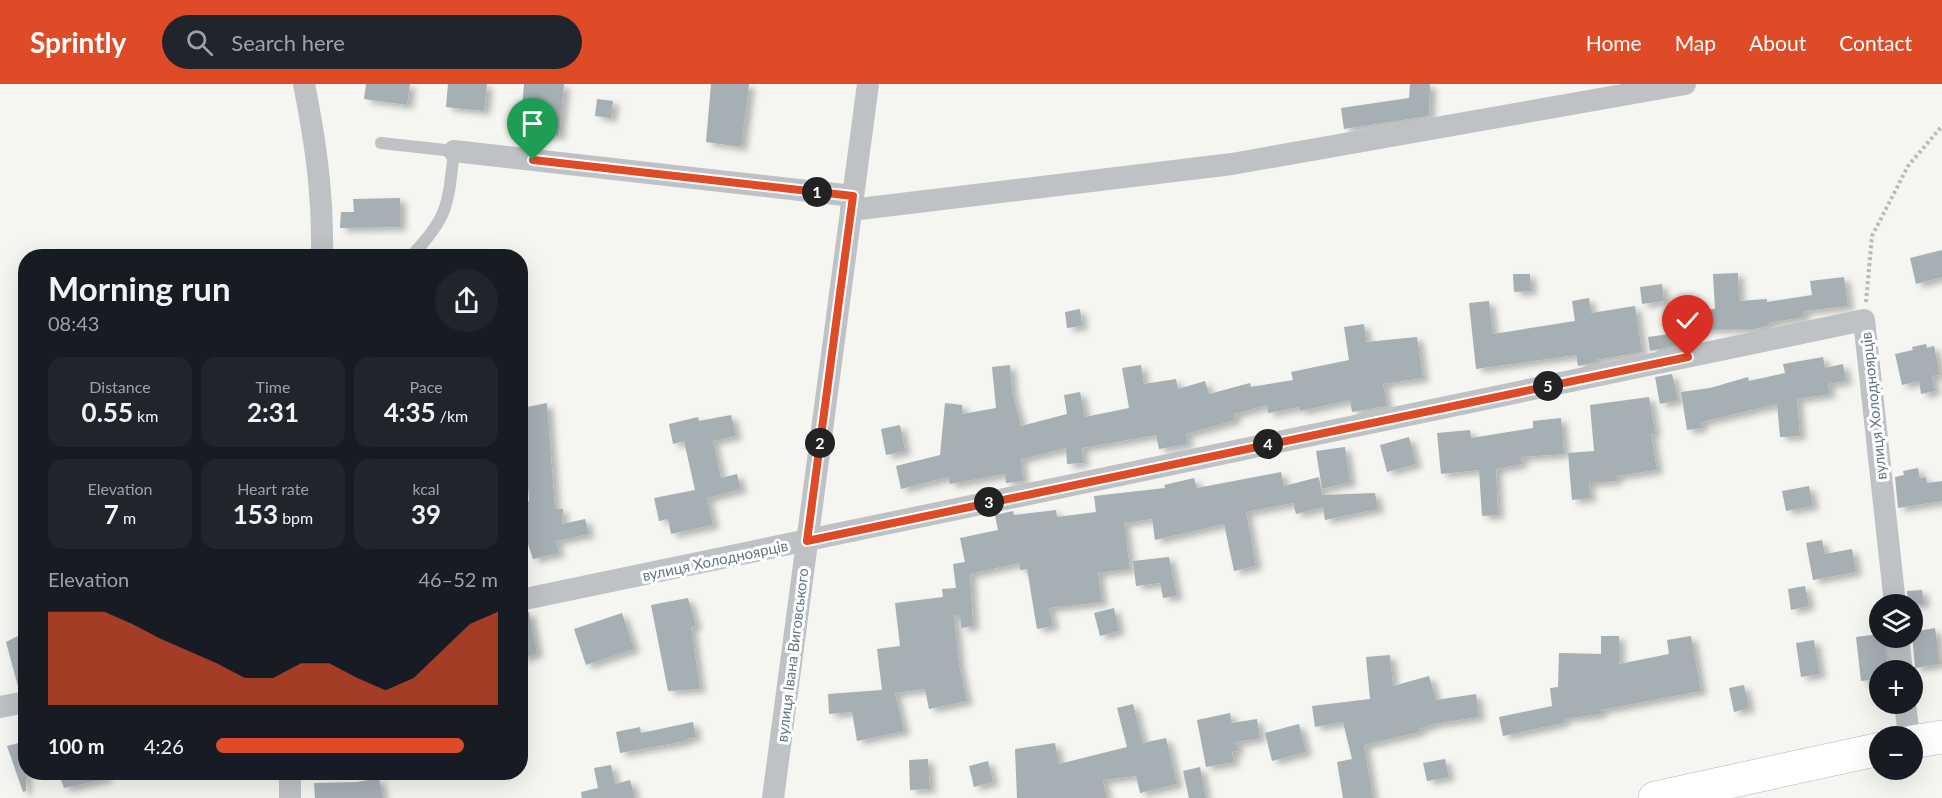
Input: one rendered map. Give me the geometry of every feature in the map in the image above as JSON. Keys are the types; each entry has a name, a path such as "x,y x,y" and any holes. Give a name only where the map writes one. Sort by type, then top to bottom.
{"main road":[{"path":"1923,740 1942,737"},
{"path":"1655,798 1869,751"}],"street":[{"path":"304,84 318,158 322,205 322,249"},
{"name":"вулиця Івана Виговського","path":"773,798 868,84"},
{"path":"454,151 852,203 1232,164 1685,84"},
{"name":"вулиця Холодноярців","path":"528,598 1864,320 1894,594"},
{"path":"0,707 18,704"},
{"path":"290,780 290,798"}],"lane":[{"path":"381,142 454,151 443,217 432,235 418,249"}],"path":[{"path":"1864,320 1872,236 1908,166 1942,126"}],"building":[{"path":"366,84 410,84 407,105 364,99"},
{"path":"448,84 487,84 484,111 446,107"},
{"path":"524,84 564,84 559,136 520,132"},
{"path":"711,84 749,84 741,147 706,142"},
{"path":"1410,84 1430,84 1429,116 1344,129 1341,108 1409,98"},
{"path":"597,99 613,101 611,118 595,116"},
{"path":"400,198 400,227 340,228 341,212 354,212 353,199"},
{"path":"1942,250 1942,277 1916,284 1910,258"},
{"path":"1738,273 1739,301 1767,299 1767,302 1812,295 1810,281 1844,277 1848,306 1803,311 1804,317 1768,323 1768,326 1755,329 1685,329 1684,310 1715,309 1713,274"},
{"path":"1513,274 1530,274 1531,291 1514,292"},
{"path":"1662,284 1664,301 1642,304 1640,287"},
{"path":"1589,298 1591,313 1635,306 1642,352 1596,360 1596,362 1578,366 1576,355 1476,369 1469,303 1489,301 1493,334 1575,321 1572,301"},
{"path":"1080,309 1082,326 1067,328 1065,312"},
{"path":"1364,324 1366,342 1417,337 1423,378 1383,384 1387,406 1352,412 1350,400 1300,411 1299,407 1268,413 1267,405 1234,414 1235,420 1186,434 1188,444 1159,449 1156,435 1082,448 1083,463 1067,464 1066,448 1021,459 1023,481 1006,483 1005,474 950,484 948,477 901,489 896,466 940,455 945,403 962,405 962,414 996,408 992,367 1010,365 1012,392 1021,426 1067,414 1064,395 1080,392 1085,417 1129,408 1122,368 1141,365 1144,384 1176,379 1178,389 1205,381 1209,394 1250,383 1251,387 1293,380 1291,372 1349,360 1344,327"},
{"path":"1677,333 1678,345 1650,351 1648,337"},
{"path":"1926,344 1927,348 1934,346 1940,375 1932,376 1935,391 1921,394 1919,381 1902,385 1895,354"},
{"path":"1823,357 1825,368 1843,364 1846,381 1828,384 1830,394 1797,399 1800,436 1780,437 1777,404 1701,422 1702,428 1687,430 1681,392 1710,388 1748,377 1749,381 1785,373 1783,364"},
{"path":"1672,374 1678,400 1660,404 1655,377"},
{"path":"1649,397 1655,433 1651,433 1657,470 1616,476 1616,481 1589,483 1590,498 1572,500 1568,453 1594,451 1590,405"},
{"path":"547,403 555,509 563,509 562,524 585,519 589,534 556,541 559,553 533,559 528,544 528,407"},
{"path":"731,415 736,436 713,441 721,478 737,474 741,489 707,498 713,525 671,534 668,519 659,521 654,498 695,490 684,441 673,444 669,424 698,417 699,421"},
{"path":"1561,418 1564,454 1521,457 1522,464 1496,469 1498,515 1482,516 1479,470 1441,474 1437,433 1470,430 1471,438 1533,428 1533,421"},
{"path":"900,425 905,451 886,455 881,429"},
{"path":"1409,437 1416,464 1387,472 1380,445"},
{"path":"1345,447 1350,482 1322,489 1316,451"},
{"path":"1918,468 1920,478 1926,477 1927,483 1942,481 1942,501 1898,508 1895,477 1904,475 1903,471"},
{"path":"1281,472 1284,486 1319,477 1322,495 1375,493 1378,509 1325,520 1323,507 1296,514 1293,503 1246,512 1256,566 1234,571 1224,524 1155,540 1152,519 1124,523 1130,569 1098,573 1102,602 1049,608 1053,626 1037,629 1027,569 1020,570 1019,563 970,574 973,626 961,628 960,615 954,615 959,665 967,701 929,709 925,689 895,693 904,731 857,741 852,712 829,714 828,694 882,690 877,649 900,646 895,603 943,597 942,589 956,588 953,564 965,562 960,538 998,530 995,515 1013,511 1014,515 1056,510 1057,517 1096,512 1094,496 1165,488 1164,485 1194,478 1197,488"},
{"path":"1809,486 1813,506 1786,511 1782,491"},
{"path":"1822,540 1825,554 1852,549 1856,572 1813,580 1806,543"},
{"path":"1169,557 1177,596 1163,598 1160,583 1136,586 1133,561"},
{"path":"1805,586 1809,606 1791,610 1788,589"},
{"path":"1922,590 1923,594 1907,594 1907,591"},
{"path":"688,598 696,626 691,627 700,689 668,691 651,605"},
{"path":"1114,608 1119,631 1100,636 1094,613"},
{"path":"528,612 537,653 528,656"},
{"path":"622,613 634,649 586,665 574,629"},
{"path":"1935,628 1940,664 1923,667 1923,660 1914,660 1913,648 1923,648 1923,630"},
{"path":"1869,635 1869,648 1886,648 1887,660 1869,660 1869,680 1861,681 1856,637"},
{"path":"18,636 18,686 6,642"},
{"path":"1601,636 1619,636 1619,664 1669,654 1667,640 1691,636 1701,691 1601,710 1601,714 1563,719 1563,723 1503,736 1499,717 1552,706 1550,688 1558,687 1559,653 1601,654"},
{"path":"1814,640 1820,674 1801,677 1796,643"},
{"path":"1390,655 1393,686 1429,676 1436,700 1476,694 1479,717 1433,724 1419,729 1419,732 1364,745 1373,798 1343,798 1337,762 1352,759 1343,722 1315,727 1312,706 1370,699 1366,657"},
{"path":"1744,685 1749,708 1734,712 1729,688"},
{"path":"1133,704 1143,743 1166,738 1177,784 1140,793 1136,776 1103,780 1107,798 1017,798 1015,749 1055,743 1059,764 1127,747 1117,708"},
{"path":"1230,713 1232,723 1257,719 1260,738 1236,742 1238,751 1232,752 1234,762 1206,767 1197,720"},
{"path":"693,722 696,737 686,739 686,741 620,753 616,732 640,727 641,733"},
{"path":"1299,724 1306,752 1272,761 1265,733"},
{"path":"18,743 18,778 7,746"},
{"path":"928,759 930,789 910,790 909,760"},
{"path":"1445,759 1449,777 1427,781 1423,763"},
{"path":"988,761 993,782 974,787 969,766"},
{"path":"611,765 615,784 630,780 635,798 582,798 581,792 598,788 594,768"},
{"path":"1200,767 1206,798 1189,798 1183,771"},
{"path":"19,780 26,780 26,791 23,792"},
{"path":"61,780 101,780 64,788"},
{"path":"379,780 383,798 315,798 314,783"}],"route":[{"path":"533,160 853,196 807,541 1688,357"}]}
